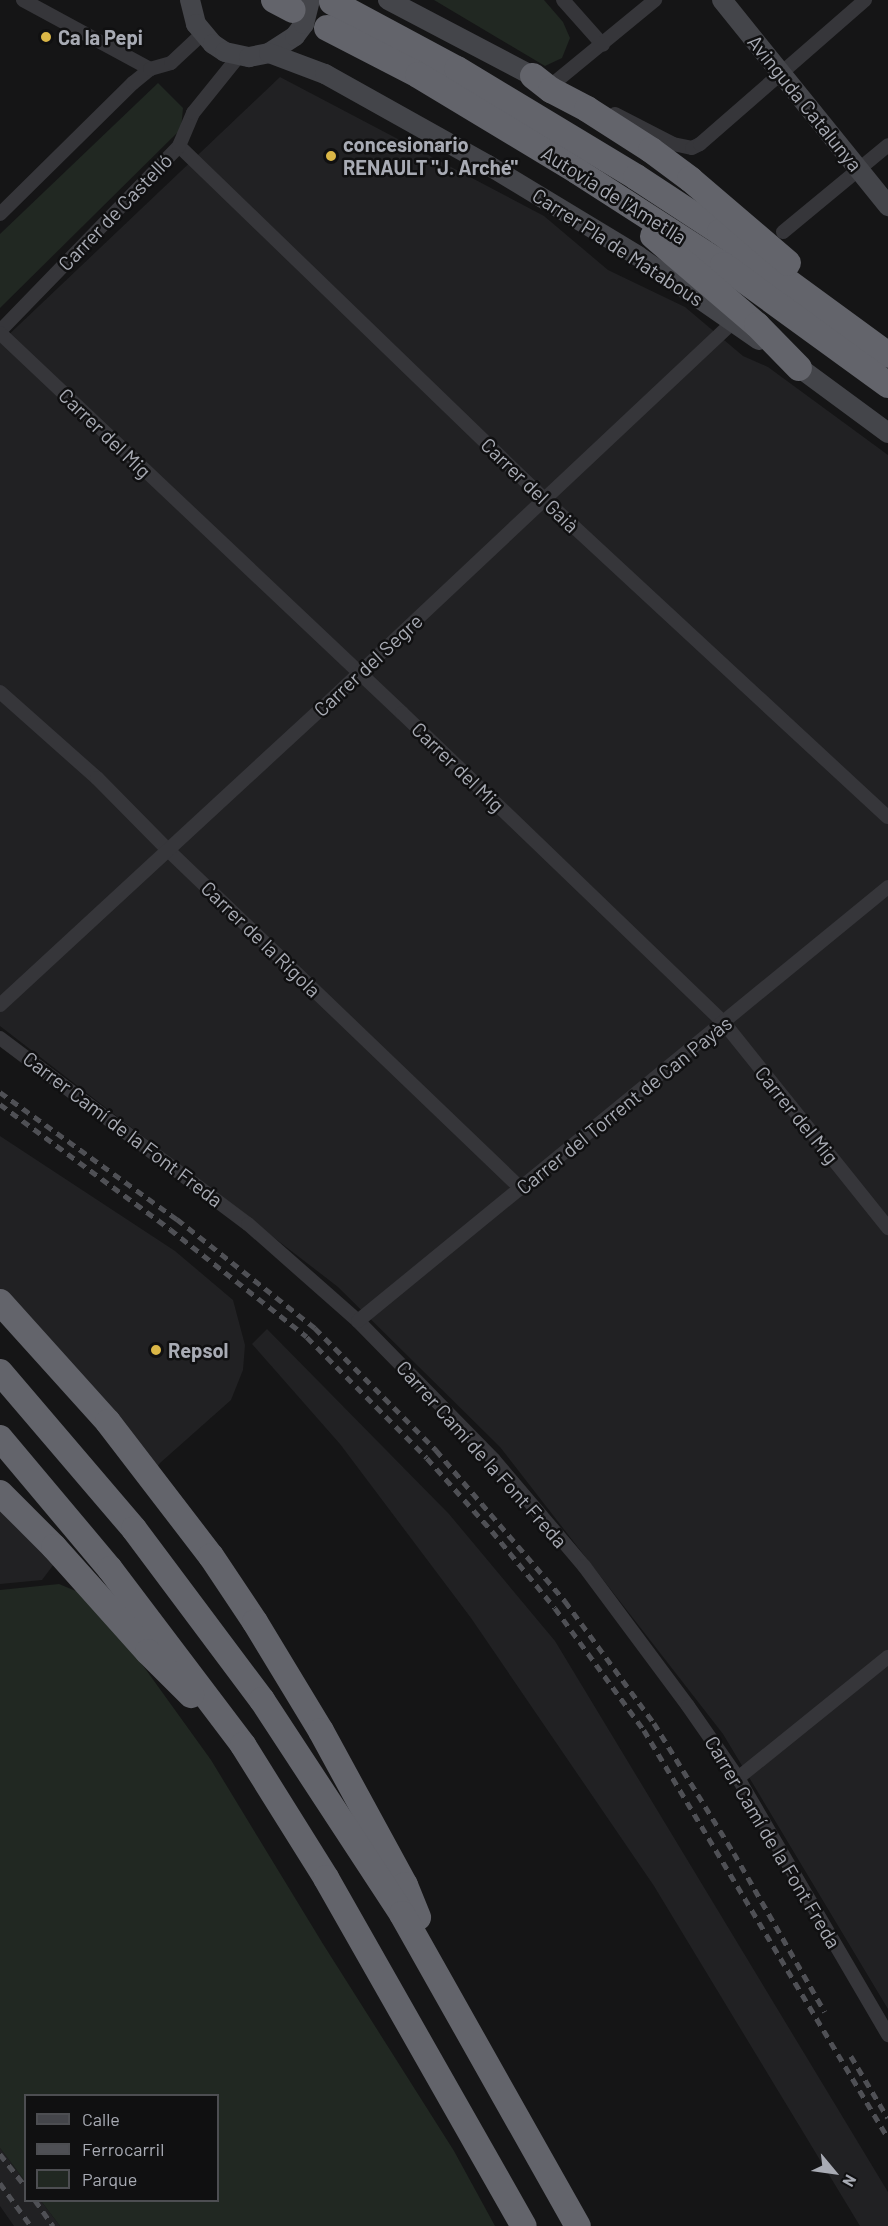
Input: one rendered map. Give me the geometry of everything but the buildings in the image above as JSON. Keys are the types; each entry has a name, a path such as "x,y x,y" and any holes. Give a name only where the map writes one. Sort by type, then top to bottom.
{"highway":[{"name":"Autovia de l'Ametlla","path":"302,3 467,75 626,171 720,232 888,354"},
{"name":"Autovia de l'Ametlla","path":"327,28 437,86 577,171 723,265 888,385"},
{"path":"544,80 551,90 619,128 690,179 817,291 839,318"},
{"path":"577,171 616,207 741,311 799,368"},
{"path":"0,1302 108,1422 211,1556 255,1622 321,1731 405,1885 446,1990"},
{"path":"0,1372 134,1529 242,1672 356,1841 446,1990 578,2226"},
{"path":"0,1438 110,1569 243,1745 356,1929 524,2226"},
{"path":"0,1493 91,1586 148,1652 243,1745"}],"main road":[{"path":"388,0 544,80"},
{"name":"Avinguda Catalunya","path":"722,0 888,206"},
{"path":"186,4 202,34 219,48 239,56 269,53 295,36 304,24 302,3"},
{"name":"Carrer Pla de Matabous","path":"269,53 326,74 390,108 571,214 733,322 888,433"}],"street":[{"path":"23,0 150,69"},
{"path":"563,0 603,45"},
{"path":"544,80 603,45 655,0"},
{"path":"544,80 673,144 692,148 700,144 865,0"},
{"path":"0,214 150,69 171,63 202,34"},
{"name":"Carrer de Castelló","path":"0,332 179,146 193,113 239,56"},
{"path":"783,232 888,145"},
{"name":"Carrer del Gaià","path":"179,146 544,500 888,817"},
{"name":"Carrer del Segre","path":"0,1005 169,851 733,322"},
{"name":"Carrer del Mig","path":"0,332 724,1023 888,1228"},
{"name":"Carrer de la Rigola","path":"0,692 97,778 169,851 521,1189"},
{"name":"Carrer del Torrent de Can Payàs","path":"358,1321 888,887"},
{"name":"Carrer Camí de la Font Freda","path":"0,1038 210,1193 358,1321 494,1460 555,1531 634,1631 738,1778 888,2035"},
{"path":"738,1778 888,1657"}],"shaded area":[{"path":"280,77 544,216 608,270 685,307 743,356 768,367 888,455 888,2009 723,1734 500,1447 338,1287 0,1026 0,343"},
{"path":"0,1136 175,1251 233,1300 245,1345 243,1370 231,1400 160,1463 146,1481 0,1313"},
{"path":"267,1329 449,1514 555,1641 888,2192 888,2226 860,2226 654,1886 471,1618 340,1444 252,1344"},
{"path":"0,1484 66,1548 42,1580 0,1584"},
{"path":"0,2148 24,2180 24,2202 42,2202 60,2226 14,2226 0,2206"}],"green space":[{"path":"434,0 544,0 563,22 570,38 562,58 545,66"},
{"path":"158,83 183,108 181,129 0,308 0,234"},
{"path":"59,1584 95,1599 211,1760 323,1944 454,2151 495,2226 60,2226 42,2202 219,2202 219,2094 24,2094 24,2180 0,2148 0,1590"}],"railway":[{"path":"0,1092 177,1219 315,1328 436,1450 565,1601 654,1723 734,1853 825,2012"},
{"path":"0,1104 170,1229 307,1337 427,1458 492,1531 555,1608 644,1730 888,2137"},
{"path":"851,2056 888,2118"},
{"path":"0,2154 24,2184"},
{"path":"0,2183 31,2226"},
{"path":"36,2202 53,2226"}],"place":[{"name":"Ca la Pepi","path":"46,37"},
{"name":"concesionario RENAULT \"J. Arché\"","path":"331,156"},
{"name":"Repsol","path":"156,1350"}]}
